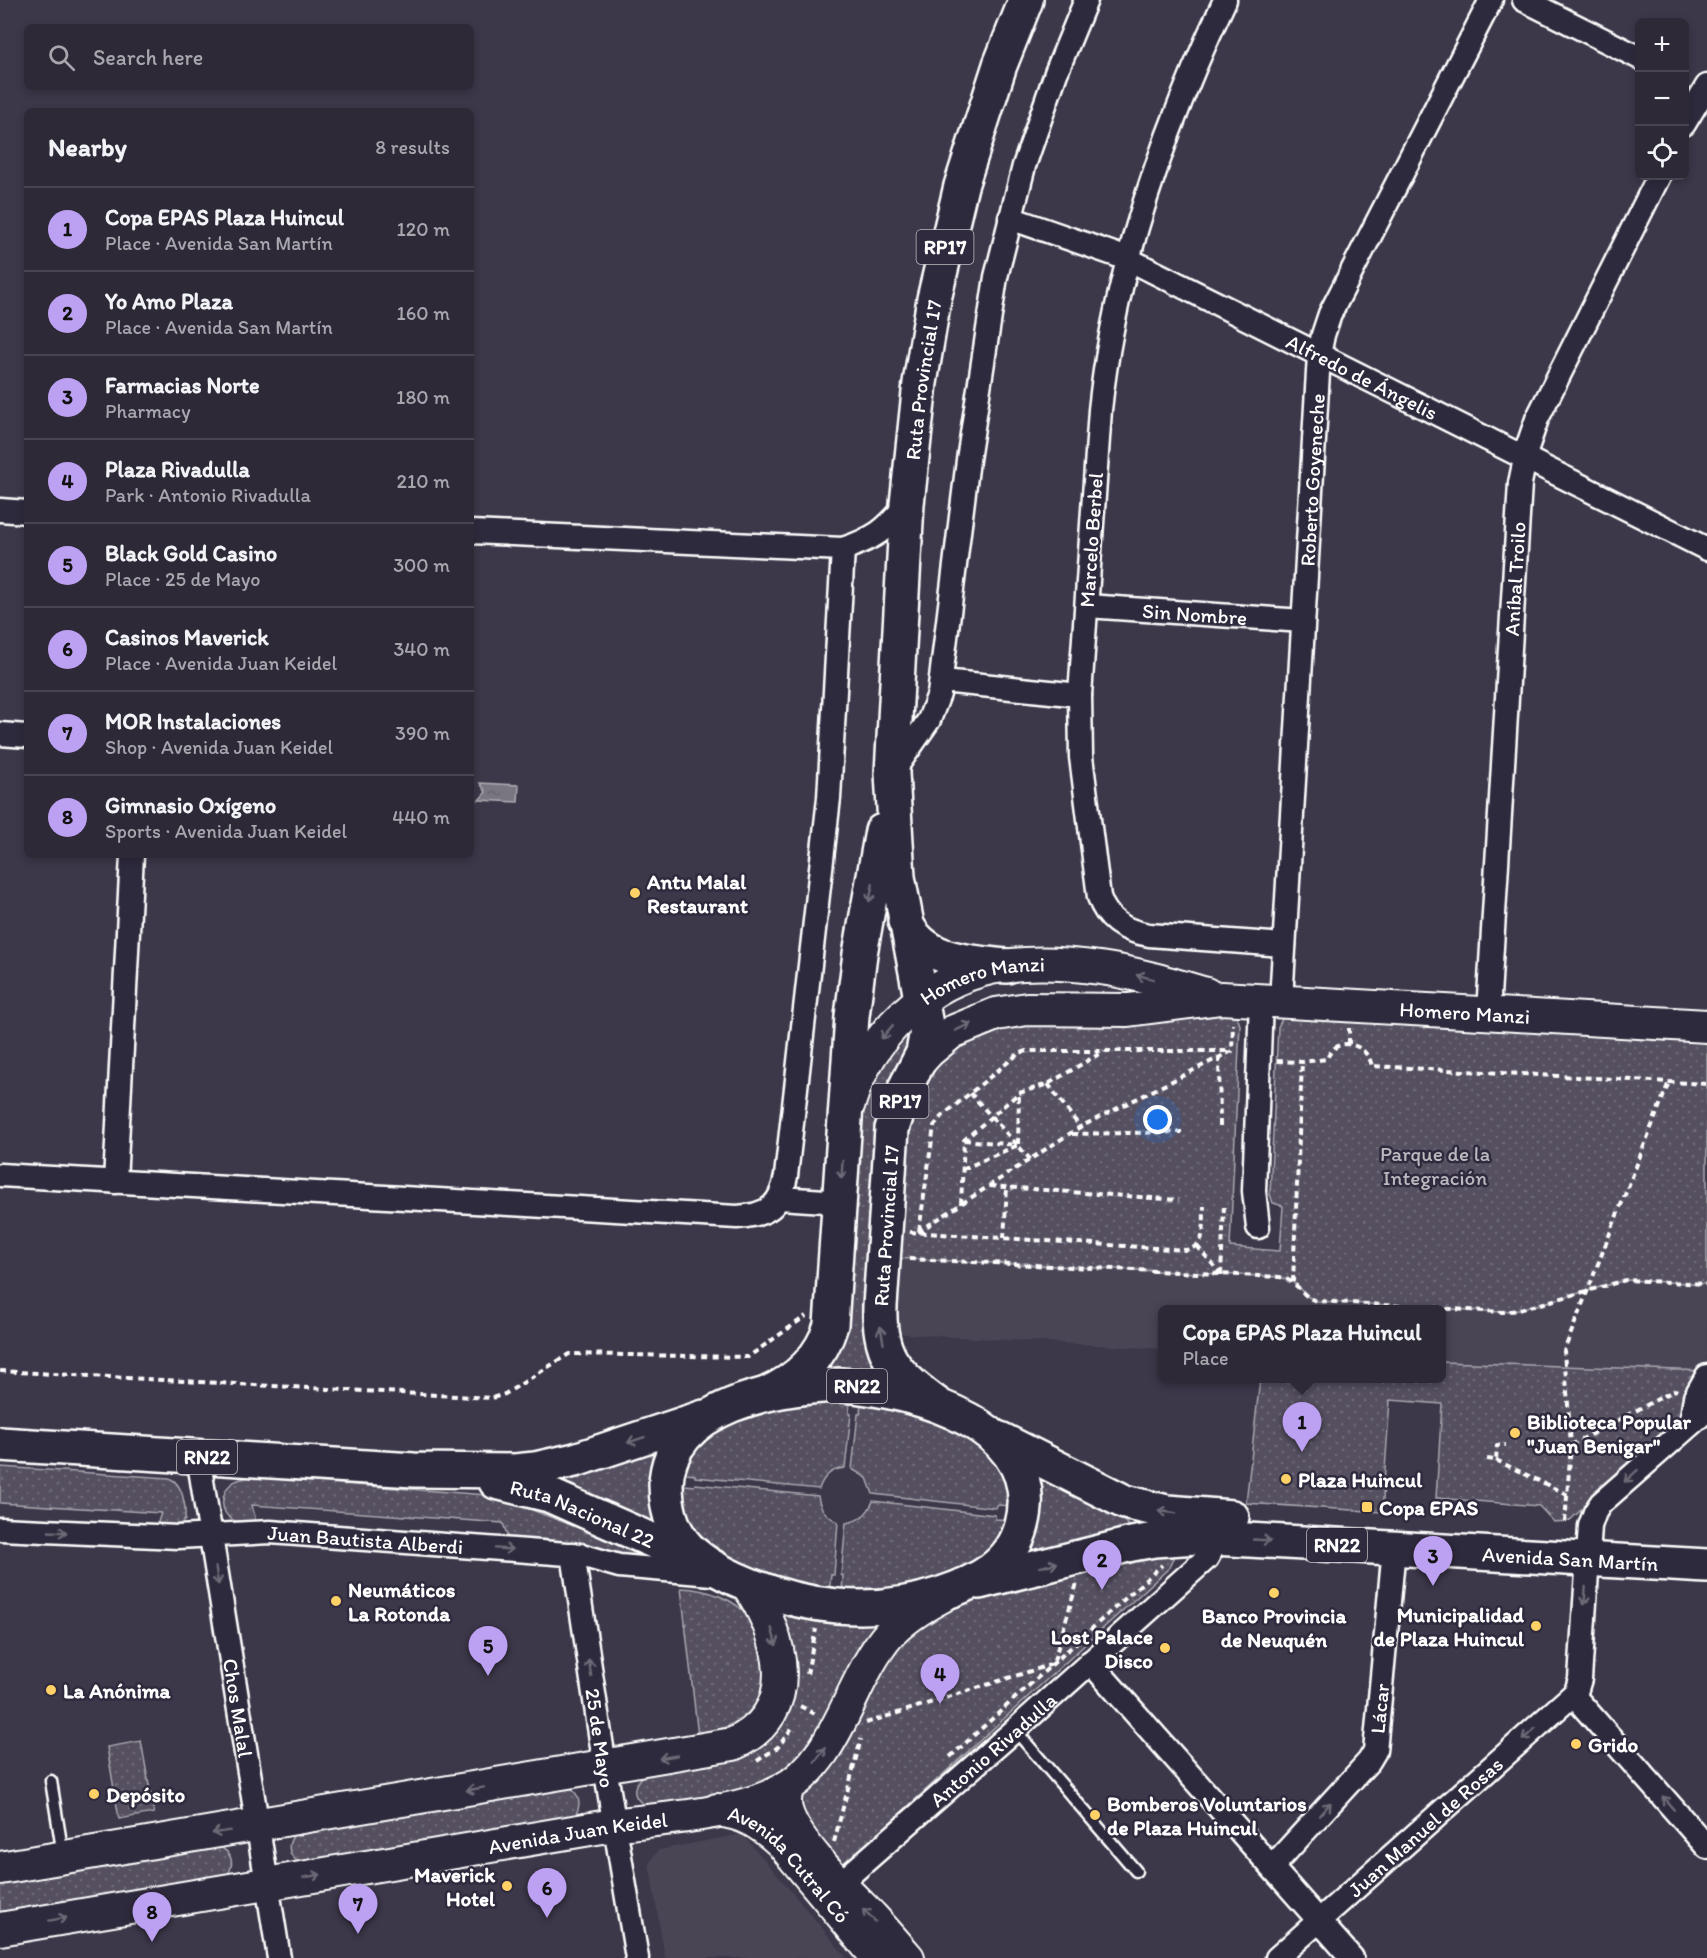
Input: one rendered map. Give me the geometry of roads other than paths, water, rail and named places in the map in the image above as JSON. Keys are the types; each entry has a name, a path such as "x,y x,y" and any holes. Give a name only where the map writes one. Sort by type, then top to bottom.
{"main road":[{"name":"Ruta Provincial 17","path":"944,1410 903,1378 895,1368 885,1349 880,1329 892,1129 906,1086 926,1042 927,1030 905,920 895,855 892,773 907,504 926,341 942,262 973,147 1000,65 1026,0"},
{"name":"Ruta Provincial 17","path":"764,1395 799,1375 817,1357 828,1336 834,1303 857,975 892,773"},
{"path":"905,920 914,937 929,950 957,960 1006,966"},
{"name":"Homero Manzi","path":"846,1119 853,1090 872,1053 897,1021 922,999 966,976 1006,966 1050,964 1101,968 1226,1008"},
{"name":"Homero Manzi","path":"918,1063 952,1032 996,1014 1027,1010 1118,1011 1226,1008 1271,1000 1488,1013 1706,1020"},
{"name":"RN22","path":"859,1386 901,1395 944,1410 996,1437 1015,1461 1021,1474 1025,1505 1019,1536 1001,1562 990,1572 962,1587 889,1606 841,1607 794,1600 729,1575 683,1542 675,1529 667,1502 667,1474 676,1450 692,1431 711,1415 764,1395 812,1387 859,1386"},
{"name":"Ruta Nacional 22","path":"0,1444 414,1470 494,1472 555,1466 711,1415"},
{"name":"Avenida San Martín","path":"996,1437 1125,1502 1216,1527 1394,1548 1581,1540 1707,1566"},
{"name":"Ruta Nacional 22","path":"414,1470 512,1485 549,1495 729,1575"},
{"name":"Avenida San Martín","path":"962,1587 1132,1544 1175,1538 1216,1527 1707,1545"},
{"path":"0,1868 733,1744 751,1735 766,1720 778,1694 780,1677 775,1637 768,1617 729,1575"},
{"name":"Avenida Juan Keidel","path":"0,1929 746,1804 787,1787 809,1769 824,1750 871,1662 890,1634 916,1611 962,1587"},
{"name":"Avenida Cutral Có","path":"787,1787 785,1808 790,1820 878,1958"},
{"name":"Avenida Cutral Có","path":"716,1810 743,1815 766,1828 908,1958"}],"street":[{"path":"892,773 929,720 942,681 977,396 996,277 1024,166 1053,83 1086,0"},
{"name":"Marcelo Berbel","path":"1225,0 1191,78 1138,220 1128,259 1103,388 1080,695 1080,736 1099,897 1112,921 1128,930 1149,935 1284,945"},
{"name":"Roberto Goyeneche","path":"1258,1227 1254,1191 1271,1000 1284,945 1319,355 1330,314 1491,0"},
{"path":"1524,0 1635,56"},
{"path":"1689,113 1701,87"},
{"name":"Aníbal Troilo","path":"1488,1013 1520,483 1524,458 1537,419 1657,180"},
{"name":"Alfredo de Ángelis","path":"1010,218 1128,259 1707,549"},
{"path":"474,532 843,549 870,540 891,525 907,504"},
{"path":"0,510 24,512"},
{"path":"0,1175 737,1217 762,1213 773,1207 780,1198 786,1176 828,798 843,549"},
{"name":"Sin Nombre","path":"1087,606 1304,621"},
{"path":"942,681 1080,695"},
{"path":"0,734 24,736"},
{"path":"115,1182 132,858"},
{"path":"780,1198 840,1202"},
{"path":"1707,1376 1695,1397 1699,1417 1601,1503 1581,1540 1580,1679 1573,1695 1707,1847"},
{"name":"Chos Malal","path":"198,1456 279,1958"},
{"name":"Antonio Rivadulla","path":"833,1890 1207,1557 1214,1545 1216,1527"},
{"name":"Juan Bautista Alberdi","path":"0,1529 163,1537 270,1532 573,1554 627,1568 729,1575"},
{"name":"Lácar","path":"1272,1867 1369,1761 1375,1751 1394,1548"},
{"name":"25 de Mayo","path":"573,1554 614,1825 637,1958"},
{"path":"1090,1662 1352,1958"},
{"name":"Juan Manuel de Rosas","path":"1277,1958 1573,1695"}],"lane":[{"path":"1015,1730 1136,1871"},
{"path":"51,1781 63,1858"}],"water":[{"path":"480,783 519,785 518,802 479,800 486,792"}],"place":[{"name":"Antu Malal Restaurant","path":"635,893"},
{"name":"Biblioteca Popular \"Juan Benigar\"","path":"1515,1433"},
{"name":"Copa EPAS Plaza Huincul","path":"1302,1452"},
{"name":"Plaza Huincul","path":"1286,1479"},
{"name":"Copa EPAS","path":"1367,1507"},
{"name":"Farmacias Norte","path":"1433,1586"},
{"name":"Yo Amo Plaza","path":"1102,1590"},
{"name":"Banco Provincia de Neuquén","path":"1274,1593"},
{"name":"Neumáticos La Rotonda","path":"336,1601"},
{"name":"Municipalidad de Plaza Huincul","path":"1536,1626"},
{"name":"Lost Palace Disco","path":"1165,1648"},
{"name":"Black Gold Casino","path":"488,1676"},
{"name":"La Anónima","path":"51,1690"},
{"name":"Plaza Rivadulla","path":"940,1704"},
{"name":"Grido","path":"1576,1744"},
{"name":"Depósito","path":"94,1794"},
{"name":"Bomberos Voluntarios de Plaza Huincul","path":"1095,1815"},
{"name":"Maverick Hotel","path":"507,1886"},
{"name":"Casinos Maverick","path":"547,1918"},
{"name":"MOR Instalaciones","path":"358,1934"},
{"name":"Gimnasio Oxígeno","path":"152,1942"}],"park label":[{"name":"Parque de la Integración","path":"1435,1165"}]}
